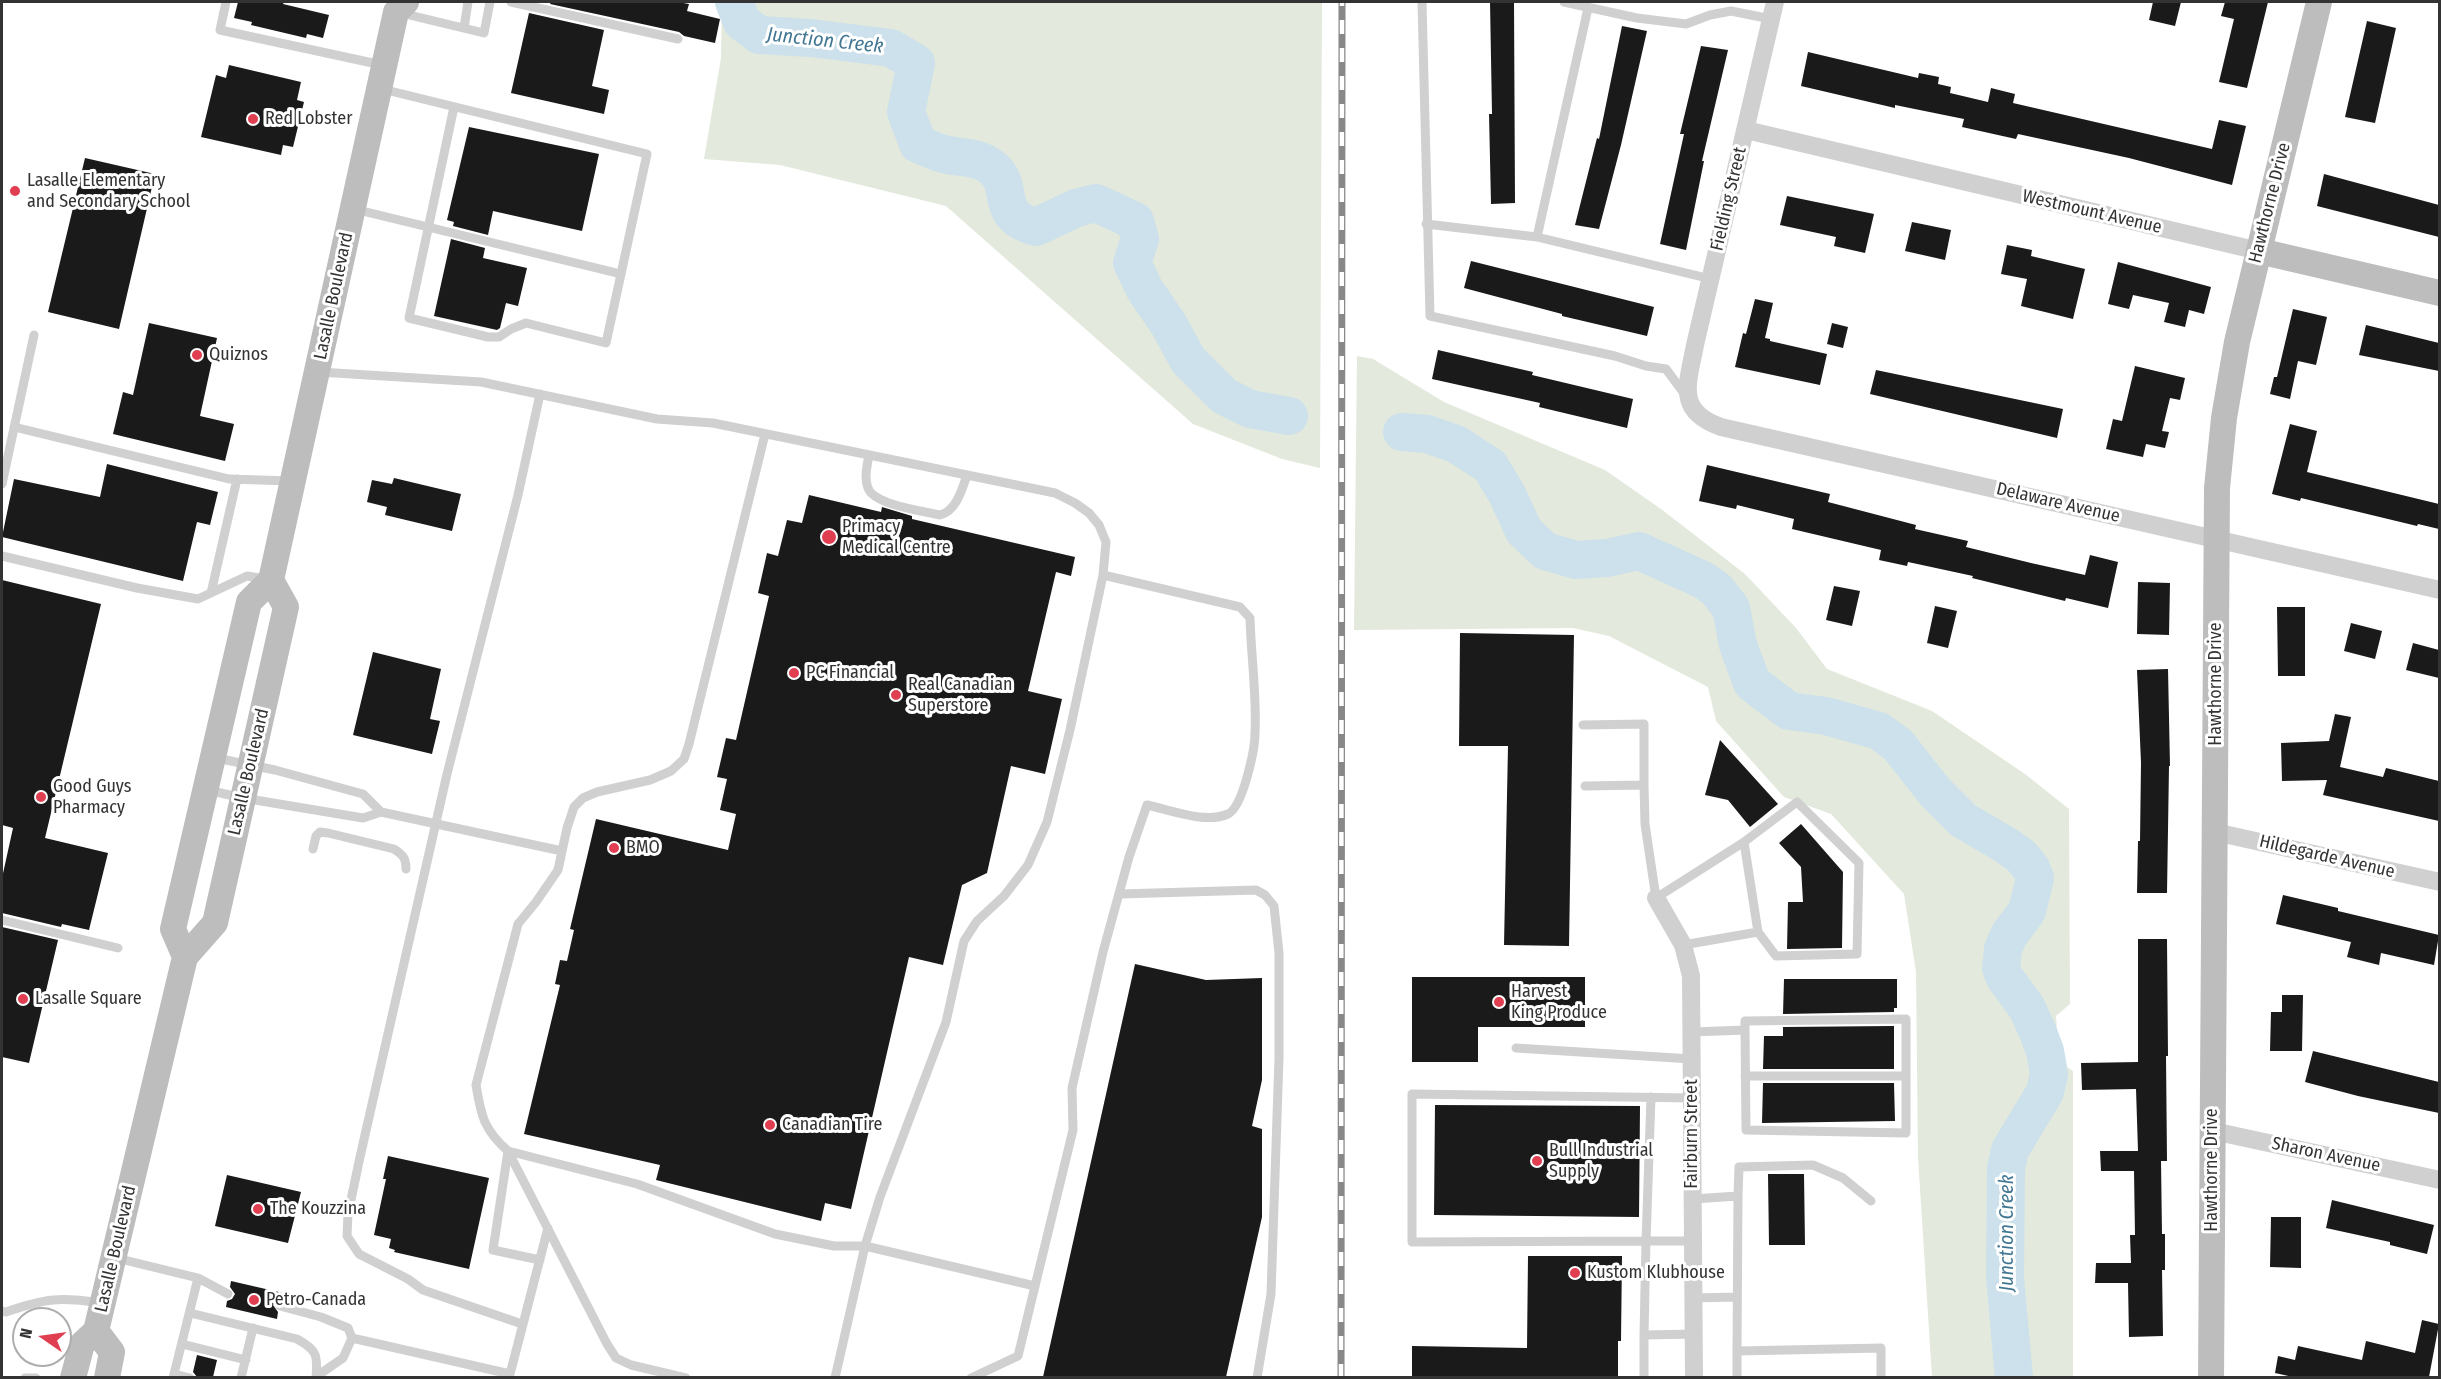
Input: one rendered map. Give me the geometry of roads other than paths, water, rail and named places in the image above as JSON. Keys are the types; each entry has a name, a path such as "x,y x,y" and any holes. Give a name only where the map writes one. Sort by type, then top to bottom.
{"main road":[{"name":"Hawthorne Drive","path":"2211,1377 2217,488 2224,417 2237,342 2319,2"},
{"name":"Lasalle Boulevard","path":"73,1377 82,1344 96,1331 185,957 215,923 286,607 272,580 397,5"},
{"name":"Westmount Avenue","path":"2259,251 2439,293"},
{"path":"185,957 173,929 249,602 272,580"},
{"name":"Lasalle Boulevard","path":"96,1331 112,1352 106,1377"}],"street":[{"name":"Fielding Street","path":"1688,398 1688,382 1695,345 1773,10"},
{"name":"Westmount Avenue","path":"1746,129 2259,251"},
{"name":"Delaware Avenue","path":"1688,398 1695,413 1721,427 2439,590"},
{"name":"Hildegarde Avenue","path":"2215,832 2439,882"},
{"name":"Fairburn Street","path":"1656,898 1683,945 1691,976 1694,1377"},
{"name":"Sharon Avenue","path":"2213,1131 2439,1180"}],"lane":[{"path":"226,2 220,30 382,77 454,107 647,154 606,344 526,323 499,337 488,337 409,318 454,107"},
{"path":"464,28 468,2"},
{"path":"397,5 484,33 490,2"},
{"path":"511,2 678,39"},
{"path":"1422,2 1430,316 1666,369 1688,398"},
{"path":"1564,2 1637,18 1686,24 1710,15 1731,11 1773,10"},
{"path":"1537,237 1588,8"},
{"path":"353,209 621,274"},
{"path":"1426,224 1537,237 1711,279"},
{"path":"2,484 34,335"},
{"path":"317,372 481,382 657,419 713,423 1054,493 1075,502 1099,525 1106,542 1103,575 1070,730 1047,822 1028,865 1004,896 977,921 964,941 946,1022 880,1197 865,1246 850,1302 835,1377"},
{"path":"522,1324 423,1290 408,1279 359,1254 347,1236 348,1214 360,1157 436,825 474,663 518,495 540,394"},
{"path":"14,427 237,479 293,481"},
{"path":"686,1377 631,1365 616,1358 508,1151 492,1137 480,1107 476,1085 518,924 555,878 574,807 583,798 597,792 650,780 671,771 684,759 765,434"},
{"path":"869,455 866,475 872,496 884,502 940,515 947,513 954,504 967,475"},
{"path":"212,593 237,479"},
{"path":"2,556 137,588 198,599 247,576 272,580"},
{"path":"971,1377 1018,1356 1073,1130 1072,1088 1075,1073 1128,857 1147,806 1206,818 1229,814 1238,805 1248,772 1255,735 1250,618 1240,607 1103,575"},
{"path":"1583,725 1644,724 1645,824 1656,898 1744,842 1797,802 1859,863 1857,954 1776,956 1758,932 1744,842"},
{"path":"213,758 363,794 381,812 562,851"},
{"path":"1585,786 1644,785"},
{"path":"206,790 363,818 381,812"},
{"path":"313,849 316,836 320,832 328,833 394,849 402,854 406,861 406,869"},
{"path":"1120,894 1256,890 1265,895 1274,906 1279,953 1279,1058 1272,1282 1257,1377"},
{"path":"2,920 118,948"},
{"path":"1683,945 1758,932"},
{"path":"1906,1019 1906,1133 1746,1130 1745,1030 1745,1021 1906,1019"},
{"path":"1692,1032 1745,1030"},
{"path":"1516,1048 1692,1059"},
{"path":"1745,1076 1906,1076"},
{"path":"1692,1098 1412,1094 1412,1242 1693,1241"},
{"path":"1644,1377 1651,1097"},
{"path":"508,1151 638,1184 775,1234 834,1246 865,1246 1035,1286"},
{"path":"508,1151 493,1250 540,1260"},
{"path":"1737,1377 1739,1167 1813,1166 1843,1178 1871,1201"},
{"path":"1693,1199 1738,1196"},
{"path":"352,1338 509,1376 548,1228"},
{"path":"112,1258 198,1278 228,1294"},
{"path":"190,1377 174,1376 198,1278"},
{"path":"1693,1298 1737,1297"},
{"path":"2,1311 6,1312 40,1300 71,1299 103,1303"},
{"path":"280,1306 348,1328 352,1338 343,1358 316,1377"},
{"path":"190,1313 297,1339 310,1346 317,1355 316,1377"},
{"path":"241,1377 253,1328"},
{"path":"1644,1335 1694,1334"},
{"path":"182,1344 246,1360"},
{"path":"1737,1351 1881,1348 1881,1377"},
{"path":"993,1367 996,1377"},
{"path":"26,1377 36,1377"}],"waterway":[{"name":"Junction Creek","path":"734,2 742,22 759,35 811,38 891,48 916,63 906,112 918,144 941,153 980,161 996,171 1001,179 1008,206 1013,214 1022,221 1036,227 1076,208 1096,203 1135,221 1140,239 1132,263 1145,290 1169,325 1188,360 1224,396 1250,409 1289,416"},
{"name":"Junction Creek","path":"1402,432 1427,434 1456,444 1490,466 1507,494 1524,531 1545,551 1576,560 1607,558 1639,551 1703,580 1716,589 1731,608 1738,645 1752,683 1789,711 1826,716 1879,731 1898,745 1935,792 1963,820 2007,846 2021,856 2031,868 2035,878 2027,911 2009,935 2003,949 2001,968 2005,978 2027,1008 2037,1030 2045,1051 2049,1074 2045,1092 2010,1150 2006,1168 2005,1278 2014,1378"}],"railway":[{"path":"1341,1378 1342,2"}],"place":[{"name":"Red Lobster","path":"253,119"},
{"name":"Lasalle Elementary and Secondary School","path":"15,191"},
{"name":"Quiznos","path":"197,355"},
{"name":"Primacy Medical Centre","path":"829,537"},
{"name":"PC Financial","path":"794,673"},
{"name":"Real Canadian Superstore","path":"896,695"},
{"name":"Good Guys Pharmacy","path":"41,797"},
{"name":"BMO","path":"614,848"},
{"name":"Lasalle Square","path":"23,999"},
{"name":"Harvest King Produce","path":"1499,1002"},
{"name":"Canadian Tire","path":"770,1125"},
{"name":"Bull Industrial Supply","path":"1537,1161"},
{"name":"The Kouzzina","path":"258,1209"},
{"name":"Kustom Klubhouse","path":"1575,1273"},
{"name":"Petro-Canada","path":"254,1300"}]}
